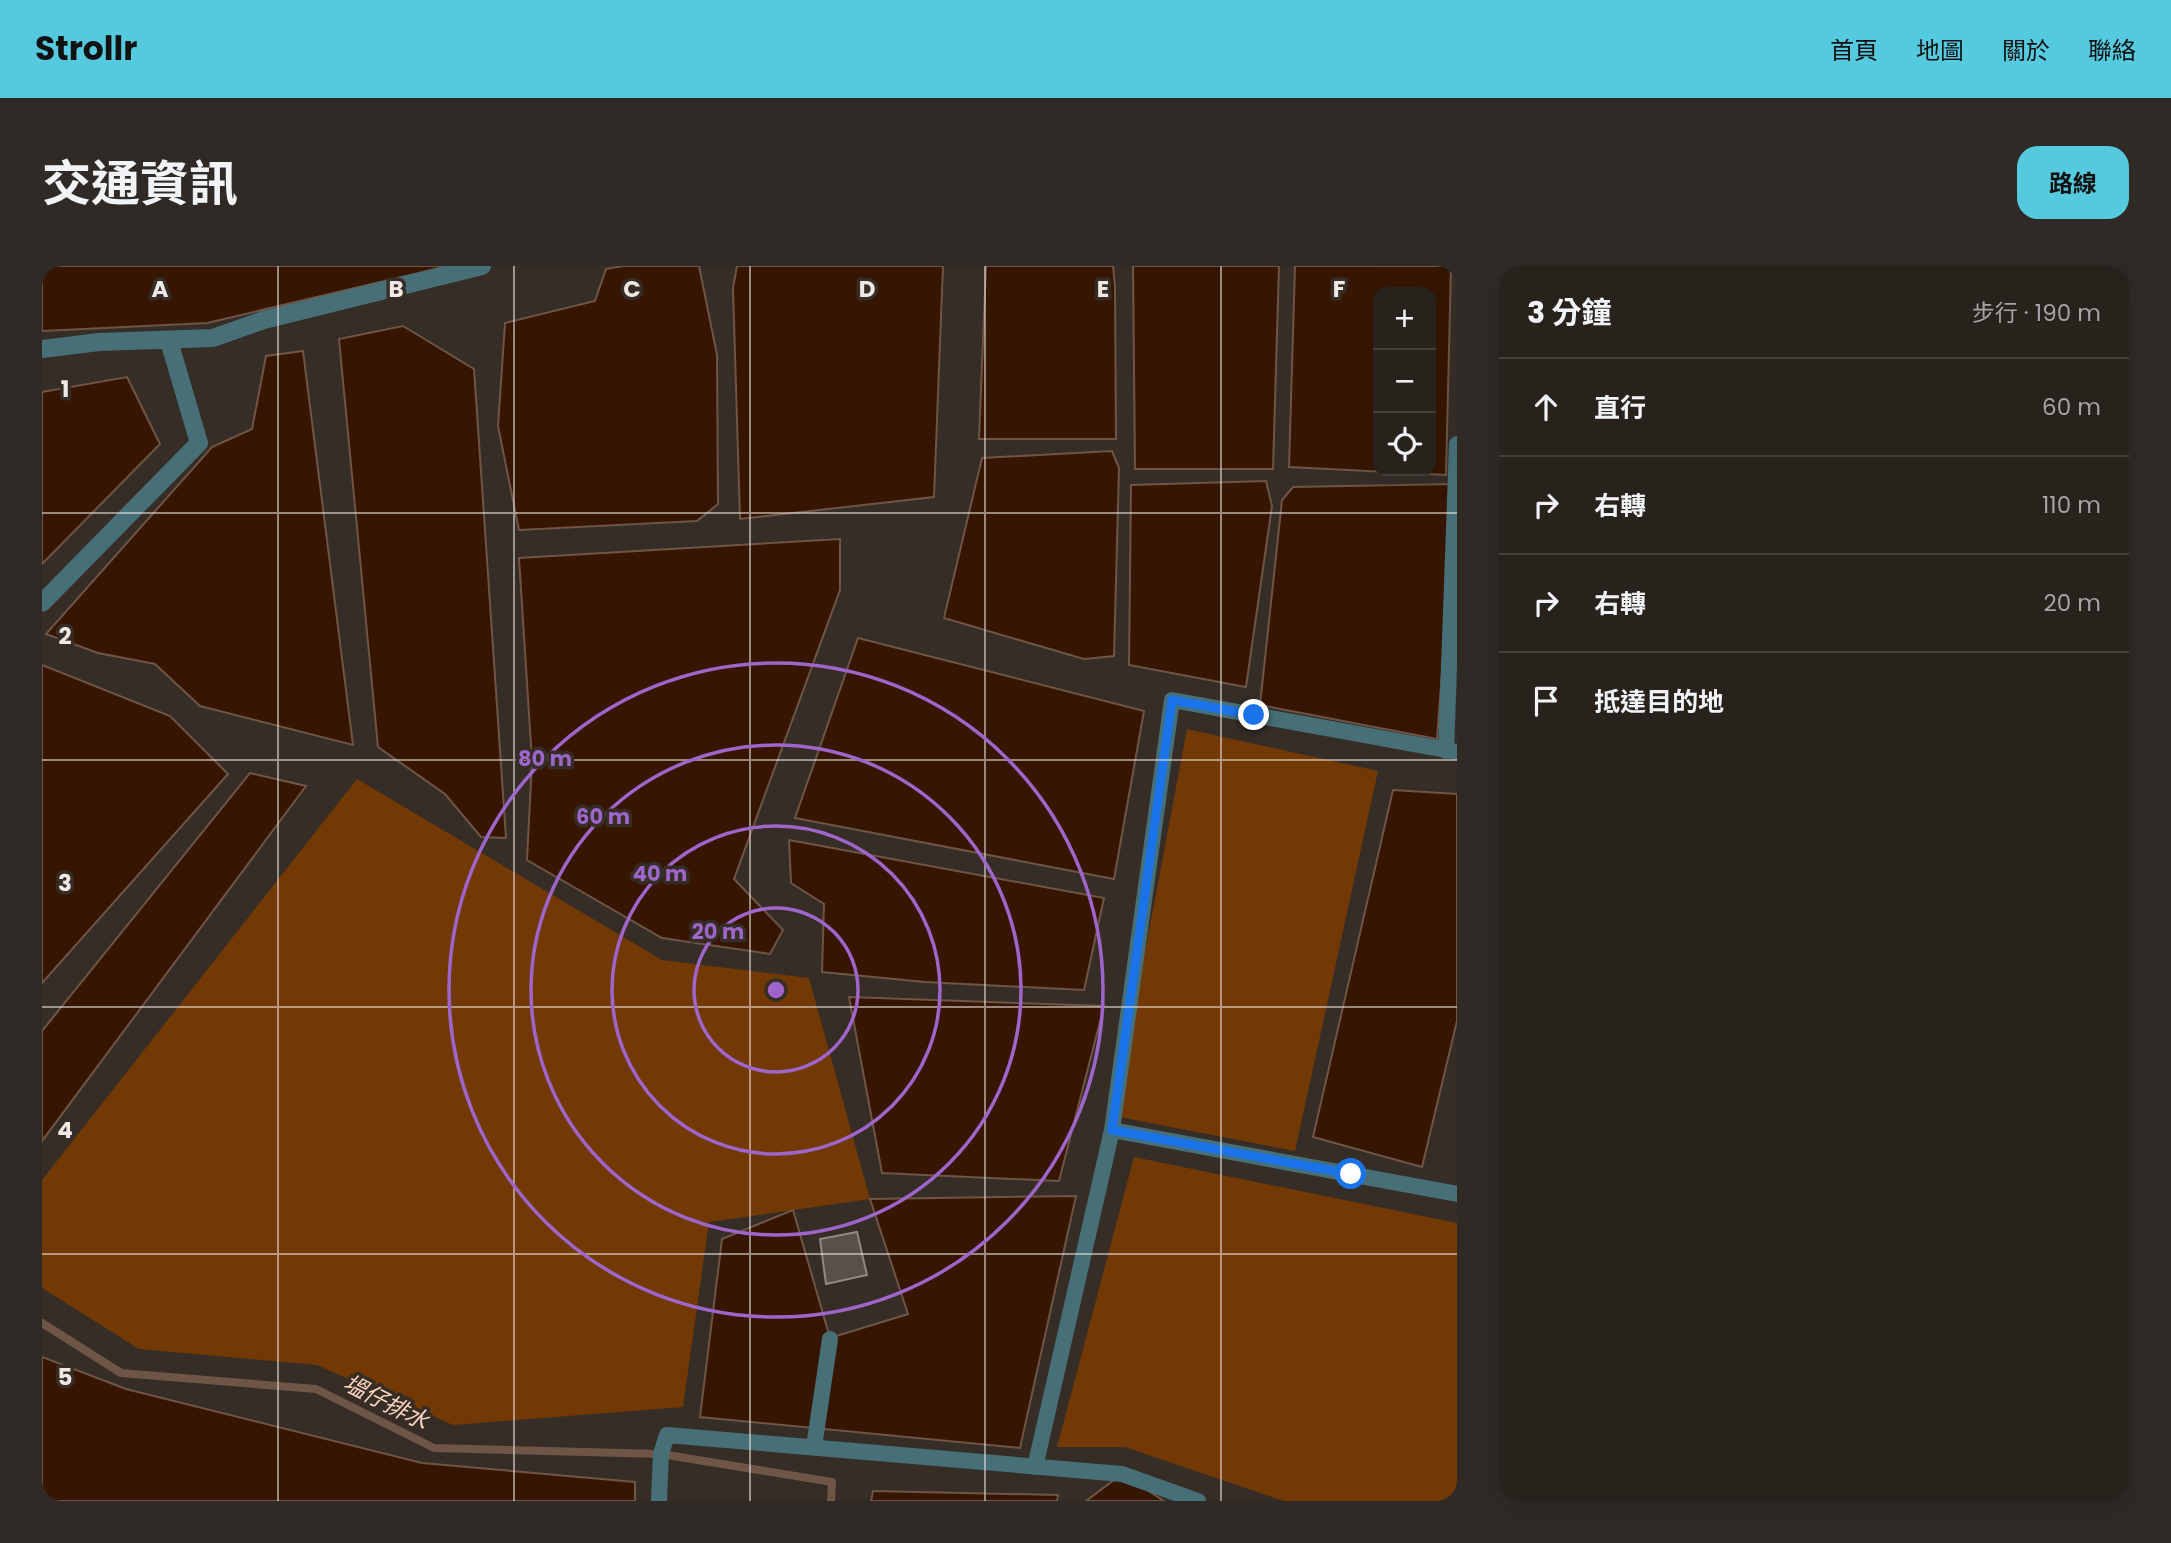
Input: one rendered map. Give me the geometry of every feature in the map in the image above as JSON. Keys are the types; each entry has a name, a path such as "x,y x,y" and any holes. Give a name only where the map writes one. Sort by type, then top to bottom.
{"street":[{"path":"42,349 99,342 213,338 264,320 482,266"},
{"path":"42,603 199,443 169,341"}],"lane":[{"path":"1035,1467 1112,1130 1172,700 1451,752 1457,444"},
{"path":"1112,1130 1457,1194"},
{"path":"814,1447 830,1339"},
{"path":"659,1501 661,1454 667,1435 1122,1474 1198,1501"}],"shaded area":[{"path":"42,266 448,266 207,323 42,331"},
{"path":"623,266 699,266 717,355 718,504 697,521 519,530 498,426 505,323 595,301 606,269"},
{"path":"737,266 943,266 934,497 740,519 733,288"},
{"path":"986,266 1113,266 1116,439 979,439"},
{"path":"1133,266 1279,266 1273,469 1135,469"},
{"path":"1295,266 1451,266 1446,475 1436,474 1436,287 1373,287 1373,471 1289,467"},
{"path":"403,326 474,369 506,838 481,837 445,794 378,747 339,339"},
{"path":"303,351 353,745 200,706 155,664 98,653 46,634 212,447 252,429 266,356"},
{"path":"127,377 160,444 42,564 42,392"},
{"path":"1112,451 1119,468 1114,656 1084,659 944,618 982,458"},
{"path":"1266,481 1272,506 1246,687 1129,665 1131,485"},
{"path":"1456,484 1437,739 1260,705 1282,500 1293,487"},
{"path":"840,539 840,590 734,879 783,930 770,954 662,938 527,860 532,761 519,558"},
{"path":"858,638 1144,711 1114,879 795,818"},
{"path":"42,665 170,716 228,774 42,983"},
{"path":"1187,729 1378,771 1295,1151 1114,1116"},
{"path":"250,773 306,786 42,1141 42,1031"},
{"path":"357,779 662,960 809,978 870,1199 709,1222 683,1407 453,1425 317,1365 139,1349 42,1288 42,1180"},
{"path":"1393,790 1457,794 1457,1021 1422,1167 1313,1137"},
{"path":"789,840 1104,898 1084,990 925,982 822,972 824,904 791,883"},
{"path":"849,997 1104,1006 1059,1181 882,1173"},
{"path":"1134,1157 1457,1223 1457,1501 1284,1501 1125,1447 1057,1447"},
{"path":"1076,1196 1020,1448 700,1417 722,1239 793,1210 830,1338 908,1314 870,1199"},
{"path":"42,1357 126,1389 422,1463 635,1482 635,1501 42,1501"},
{"path":"1122,1474 1164,1501 1086,1501"},
{"path":"873,1491 1058,1495 1057,1501 871,1501"}],"building":[{"path":"857,1232 867,1275 826,1284 820,1239"}],"waterway":[{"name":"塭仔排水","path":"42,1323 121,1373 316,1389 434,1448 661,1454 832,1482 831,1501"}],"route":[{"path":"1254,715 1172,700 1112,1130 1351,1174"}]}
